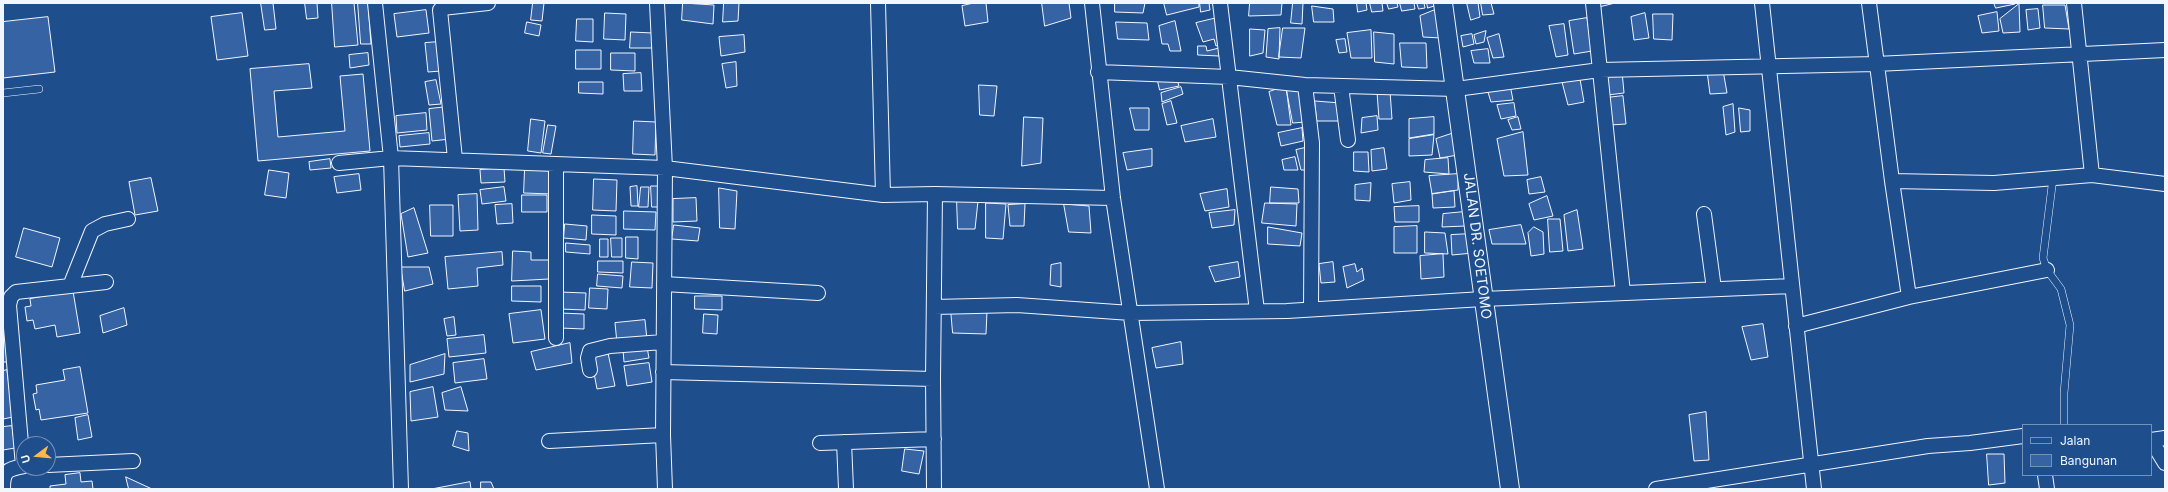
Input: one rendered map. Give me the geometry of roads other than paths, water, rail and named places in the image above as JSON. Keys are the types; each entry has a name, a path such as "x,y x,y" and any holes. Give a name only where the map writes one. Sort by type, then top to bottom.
{"street":[{"path":"375,3 391,158 402,489"},
{"path":"456,159 440,10 442,8 488,3"},
{"path":"657,3 665,168 663,342 663,435 665,489"},
{"path":"878,3 883,195"},
{"path":"1092,3 1098,72 1113,198 1156,489"},
{"path":"1220,3 1257,311"},
{"name":"JALAN DR. SOETOMO","path":"1443,3 1510,489"},
{"path":"1593,3 1623,293"},
{"path":"1762,3 1814,489"},
{"path":"1869,3 1876,64 1909,297"},
{"path":"2074,3 2092,175"},
{"path":"1098,72 1229,77 1305,85 1456,89 1600,70 1769,65 1876,64 2165,50"},
{"path":"1305,85 1312,143 1311,309"},
{"path":"1341,86 1348,140"},
{"path":"339,163 391,158 456,159 665,168 883,195 935,194 1113,198"},
{"path":"556,164 556,338"},
{"path":"1892,181 1994,183 2092,175 2165,184"},
{"path":"934,489 933,379 935,194"},
{"path":"1704,214 1714,289"},
{"path":"70,286 92,231 105,224 128,219"},
{"path":"1796,326 1909,297 2047,270"},
{"path":"21,436 7,295 16,292 106,282"},
{"path":"664,284 818,293"},
{"path":"934,308 1017,305 1131,313 1257,311 1483,299 1792,286"},
{"path":"590,370 588,358 590,350 610,346 663,342"},
{"path":"663,372 933,379"},
{"path":"549,441 663,435"},
{"path":"1656,489 1928,446 1970,444 2022,436"},
{"path":"2152,440 2165,438"},
{"path":"820,443 934,439"},
{"path":"844,442 846,489"},
{"path":"2152,442 2165,463"},
{"path":"56,465 133,461"},
{"path":"3,489 3,477 11,468 16,467"},
{"path":"2045,476 2047,489"}],"lane":[{"path":"3,93 39,89"},
{"path":"2053,178 2043,247 2043,258 2047,270 2061,289 2070,325 2064,393 2064,424"}]}
